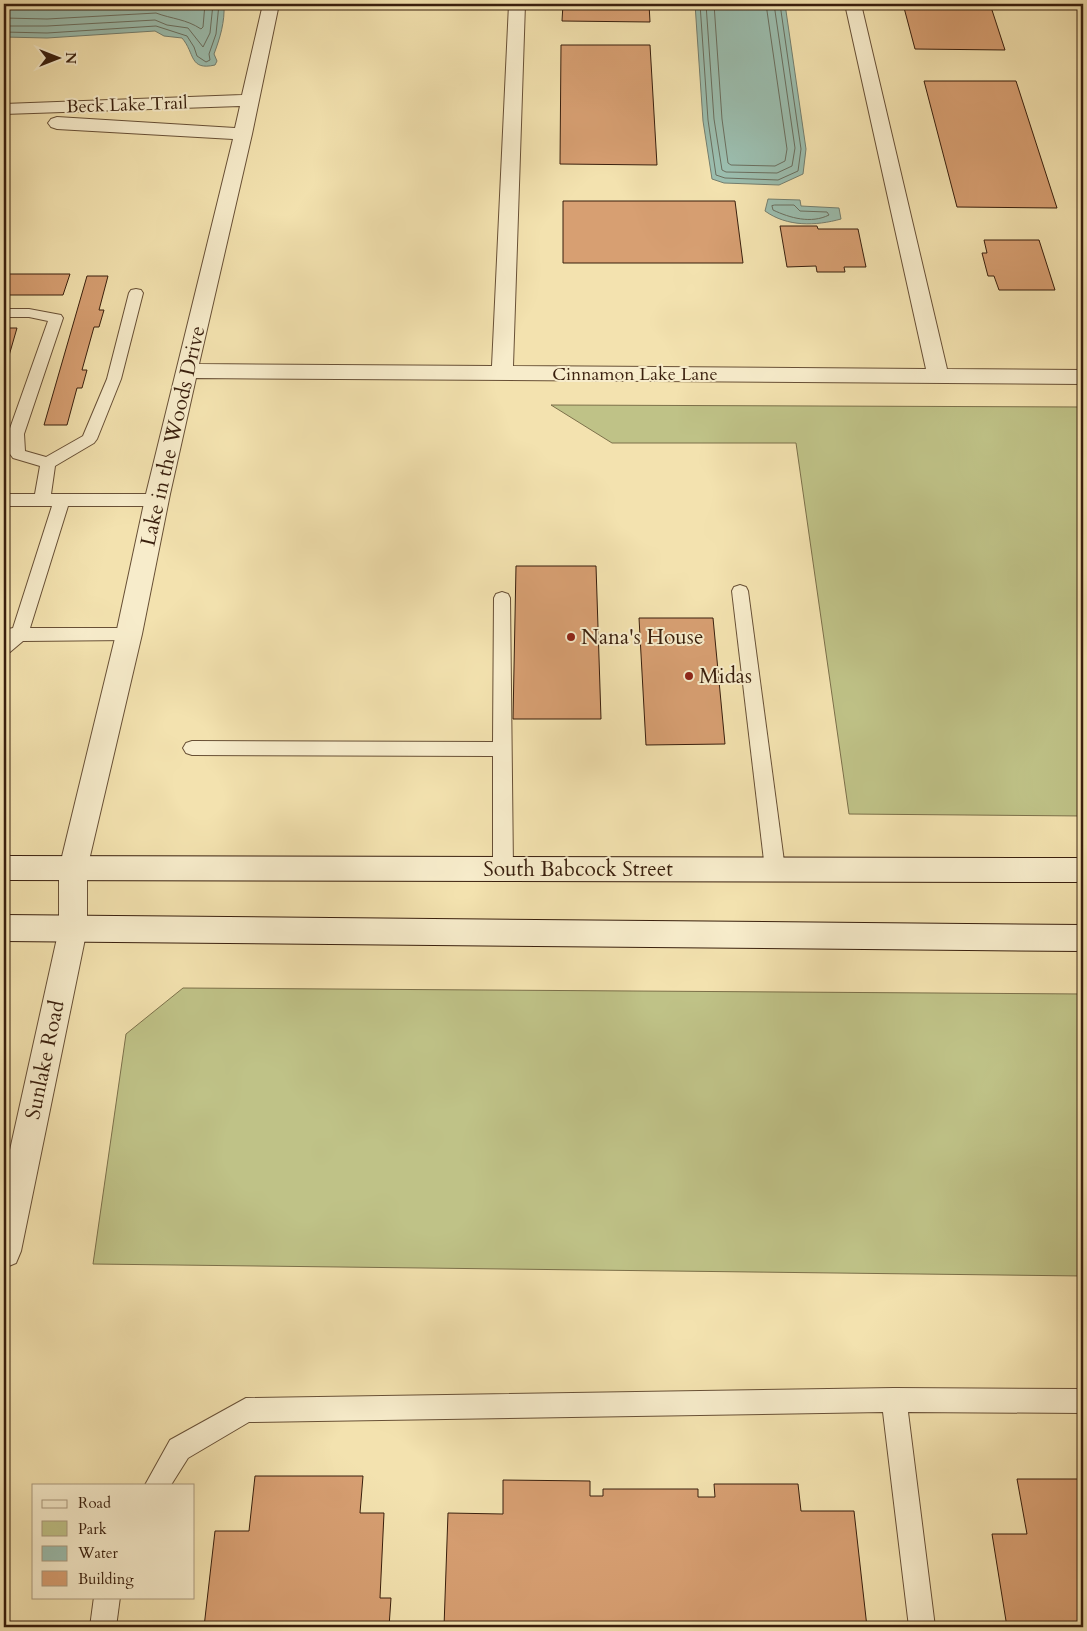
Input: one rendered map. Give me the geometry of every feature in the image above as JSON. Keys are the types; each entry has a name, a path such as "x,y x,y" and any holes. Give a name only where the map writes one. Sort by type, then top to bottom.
{"street":[{"name":"Lake in the Woods Drive","path":"73,868 129,634 157,500 243,134 271,4"},
{"path":"502,373 517,4"},
{"path":"853,4 938,376"},
{"name":"Beck Lake Trail","path":"4,108 249,100"},
{"name":"Beck Lake Trail","path":"4,118 33,122 243,134"},
{"name":"Cinnamon Lake Lane","path":"187,371 1083,377"},
{"name":"South Babcock Street","path":"4,868 1083,870"},
{"name":"Sunlake Road","path":"4,1251 73,929 73,868"},
{"path":"4,928 1083,938"}],"lane":[{"path":"4,313 29,313 56,318 16,434 18,454 48,463 89,439 114,380 136,293"},
{"path":"42,500 48,463"},
{"path":"4,500 157,500"},
{"path":"4,647 11,635 62,500"},
{"path":"740,591 776,870"},
{"path":"502,598 503,869"},
{"path":"11,635 129,634"},
{"path":"192,748 503,749"},
{"path":"894,1400 922,1627"},
{"path":"158,1484 179,1449 246,1410 894,1400 1083,1401"},
{"path":"103,1627 108,1598"}],"green space":[{"path":"551,405 1083,407 1083,816 849,814 796,443 612,443"},
{"path":"183,988 1083,994 1083,1276 93,1264 126,1034"}],"water":[{"path":"4,4 224,4 222,30 214,54 217,61 215,65 201,65 194,59 182,38 164,36 155,31 47,38 4,37"},
{"path":"695,4 785,4 806,149 803,174 779,185 724,183 712,179 703,121"},
{"path":"768,199 800,200 801,206 839,208 841,219 812,224 783,220 765,211"}],"building":[{"path":"563,4 649,4 650,22 562,21"},
{"path":"903,4 990,4 1005,50 915,49"},
{"path":"561,45 650,45 657,165 560,164"},
{"path":"924,81 1016,81 1057,208 957,207"},
{"path":"563,201 735,201 743,263 563,263"},
{"path":"780,226 817,226 818,229 858,229 866,267 844,267 845,272 817,272 816,266 787,267"},
{"path":"984,240 1039,240 1055,290 999,290 994,276 988,276 982,253 987,253"},
{"path":"4,274 70,274 63,295 4,295"},
{"path":"87,276 108,276 99,310 104,310 99,327 94,327 82,370 87,370 82,388 77,388 67,425 44,425"},
{"path":"4,328 17,328 4,373"},
{"path":"516,566 596,566 601,719 513,719"},
{"path":"639,618 713,618 725,744 646,745"},
{"path":"255,1476 363,1476 360,1513 384,1513 380,1598 391,1598 389,1627 204,1627 215,1531 249,1531"},
{"path":"1017,1479 1083,1479 1083,1627 1007,1627 992,1534 1027,1534"},
{"path":"503,1480 590,1481 590,1496 603,1496 603,1489 698,1489 698,1497 715,1497 714,1484 798,1484 801,1511 854,1511 867,1627 444,1627 448,1513 503,1514"}],"place":[{"name":"Nana's House","path":"571,637"},
{"name":"Midas","path":"689,676"}]}
